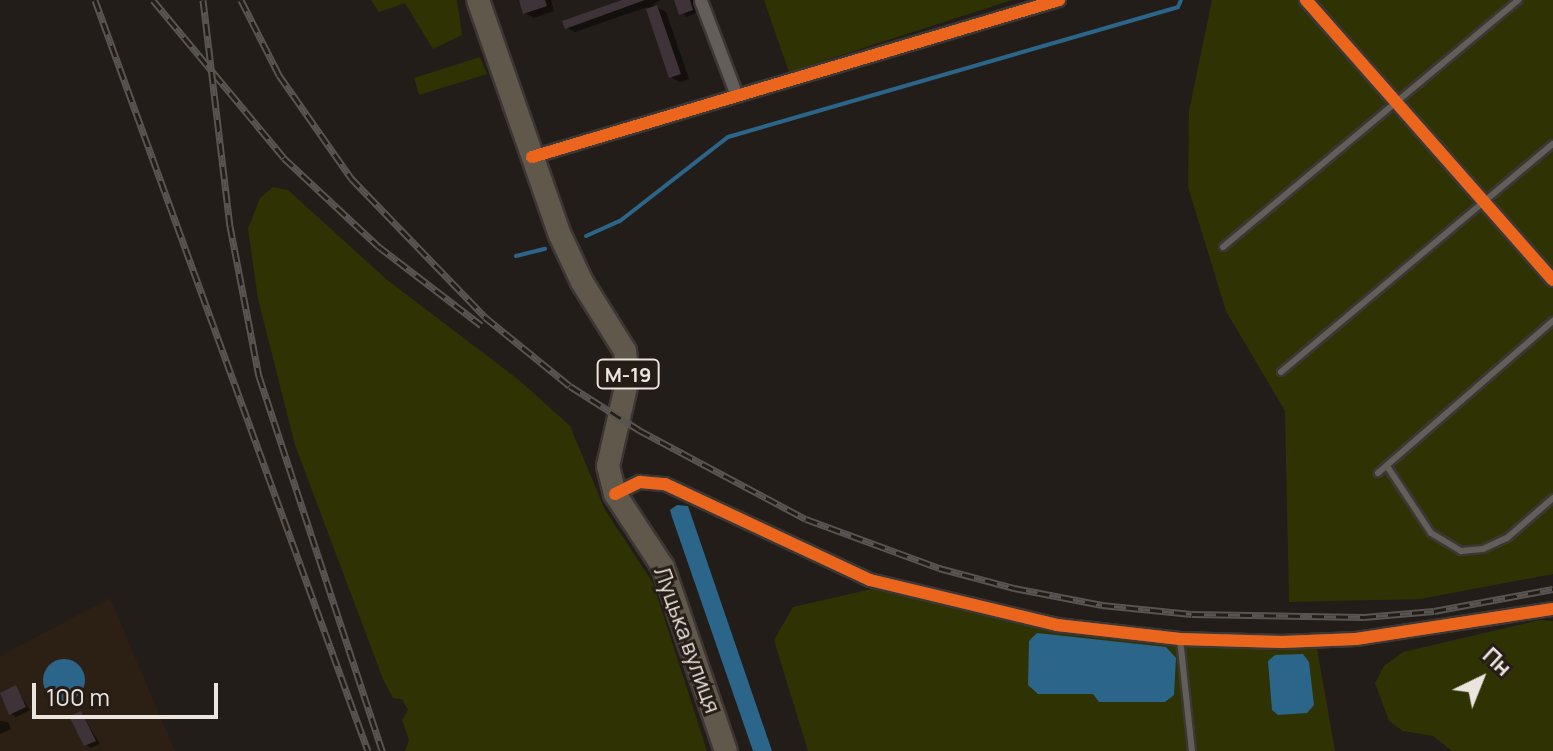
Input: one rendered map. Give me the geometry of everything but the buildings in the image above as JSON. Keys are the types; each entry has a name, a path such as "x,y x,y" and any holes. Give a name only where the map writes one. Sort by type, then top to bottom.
{"highway":[{"name":"Луцька вулиця","path":"478,0 532,157 582,282 625,351 628,378 608,466 615,494 663,567 726,751"}],"street":[{"path":"532,157 736,93 1059,0"},
{"path":"1306,0 1483,205 1553,280"},
{"path":"701,1 736,93"},
{"path":"615,494 640,482 665,484 870,580 1057,625 1180,639 1356,639 1553,609"}],"lane":[{"path":"1223,247 1518,0"},
{"path":"1281,372 1553,144"},
{"path":"1378,473 1553,321"},
{"path":"1387,466 1431,533 1461,551 1483,549 1507,538 1553,498"},
{"path":"1180,639 1192,751"}],"shaded area":[{"path":"110,598 175,751 0,751 0,656"}],"green space":[{"path":"371,0 457,0 462,35 433,49 405,3 379,12"},
{"path":"764,0 1012,0 789,72"},
{"path":"1212,0 1553,0 1553,574 1420,599 1289,602 1285,411 1226,311 1188,187 1189,111"},
{"path":"480,57 487,74 419,95 414,78"},
{"path":"273,187 288,190 386,279 519,380 570,426 605,510 653,583 707,751 405,751 409,740 402,720 408,710 402,699 393,698 383,679 295,445 258,299 248,229 260,198"},
{"path":"876,588 1037,625 1316,643 1335,751 808,751 774,640 793,607"},
{"path":"1540,620 1553,621 1553,751 1452,751 1433,736 1403,731 1389,721 1375,683 1384,666 1403,652"}],"water":[{"path":"677,505 688,506 772,751 753,751 672,517 670,510"},
{"path":"1037,633 1166,647 1176,658 1174,695 1165,702 1099,702 1093,694 1038,694 1028,685 1029,641"},
{"path":"1303,654 1309,662 1314,705 1307,713 1278,715 1272,710 1268,661 1275,655"},
{"path":"64,659 79,665 85,680 79,695 64,701 49,695 43,680 49,665"}],"waterway":[{"path":"586,236 620,221 728,137 1178,7 1181,0"},
{"path":"516,256 545,249"}],"railway":[{"path":"95,0 368,751"},
{"path":"153,0 284,158 378,246 481,325"},
{"path":"203,0 230,226 259,376 382,751"},
{"path":"241,0 279,75 351,178 485,317 570,386 639,430 806,519 939,568 1014,588 1102,605 1192,614 1364,617 1434,611 1553,589"}],"cycle path":[{"path":"532,157 1059,0"},
{"path":"1306,0 1553,280"},
{"path":"615,494 640,482 665,484 870,580 1057,625 1180,639 1282,642 1356,639 1553,609"}]}
